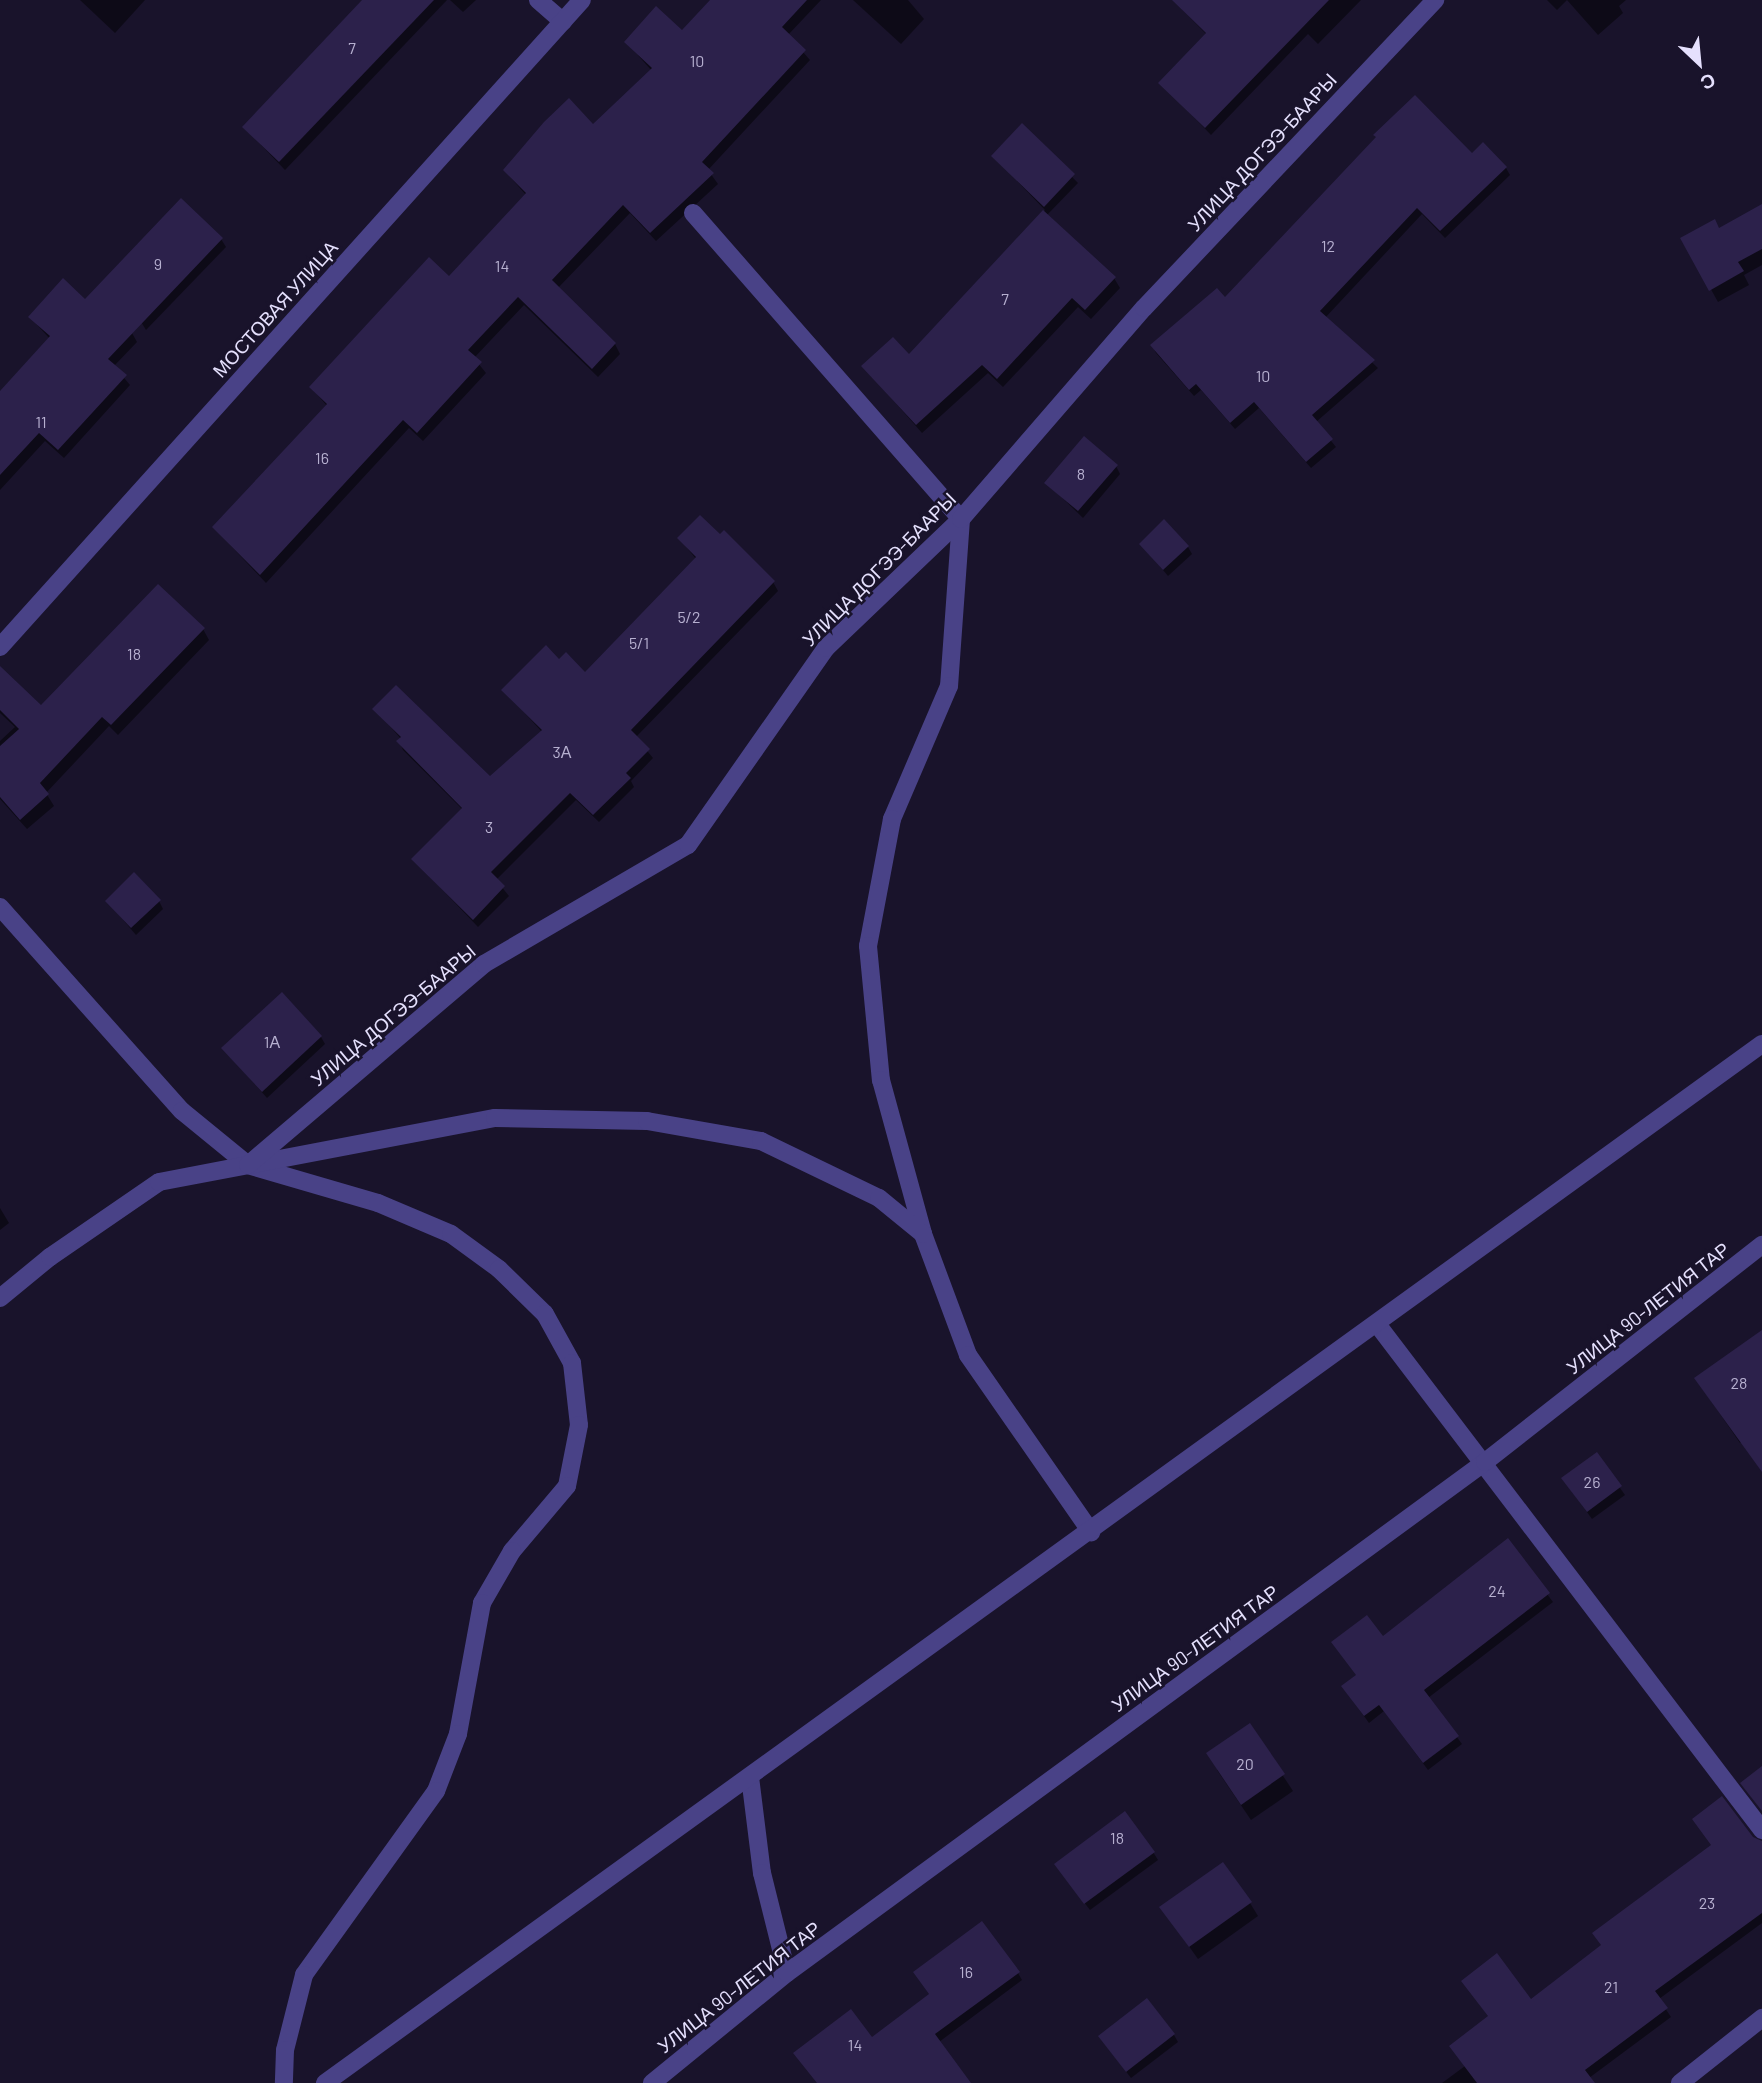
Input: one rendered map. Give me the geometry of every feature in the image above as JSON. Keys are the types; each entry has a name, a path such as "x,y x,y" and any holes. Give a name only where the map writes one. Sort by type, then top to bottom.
{"street":[{"path":"538,0 563,22"},
{"name":"МОСТОВАЯ УЛИЦА","path":"0,647 582,0"},
{"name":"УЛИЦА ДОГЭЭ-БААРЫ","path":"248,1165 484,964 688,845 826,648 961,519 1144,308 1435,0"},
{"path":"693,213 961,519 949,686 892,819 868,946 881,1080 923,1234 968,1355 1091,1532"},
{"path":"0,907 182,1111 248,1165 378,1203 451,1234 499,1269 545,1314 572,1363 579,1425 567,1486 512,1551 482,1603 458,1734 436,1791 304,1975 285,2050 284,2083"},
{"path":"325,2083 1091,1532 1762,1044"},
{"path":"0,1298 50,1257 159,1182 495,1118 647,1121 761,1141 879,1198 923,1234"},
{"name":"УЛИЦА 90-ЛЕТИЯ ТАР","path":"652,2083 787,1973 1485,1462 1762,1245"},
{"path":"1377,1324 1485,1462 1762,1830"},
{"path":"750,1777 762,1873 787,1973"},
{"path":"1680,2083 1762,2018"}],"building":[{"path":"362,0 434,0 279,162 242,127"},
{"path":"710,0 807,0 782,27 806,50 702,162 714,173 650,233 623,205 552,280 616,343 592,369 518,297 468,350 482,362 417,433 403,420 260,575 212,527 327,404 309,387 429,257 449,276 526,193 503,170 544,122 569,98 593,124 652,68 624,42 656,6 682,30"},
{"path":"1172,0 1329,0 1205,128 1158,83 1206,33"},
{"path":"1415,95 1472,153 1483,142 1507,167 1440,231 1417,208 1320,311 1375,360 1312,415 1333,439 1306,462 1254,402 1230,423 1196,384 1189,390 1150,345 1217,288 1225,297 1376,137 1373,135"},
{"path":"1022,123 1075,174 1044,207 991,156"},
{"path":"181,198 223,238 108,359 127,375 58,450 39,433 0,475 0,391 50,336 28,317 63,278 85,299"},
{"path":"1762,204 1762,249 1738,262 1744,271 1709,291 1680,238 1715,219 1719,228"},
{"path":"1043,210 1116,277 1085,310 1072,298 997,379 982,365 916,425 861,366 893,337 909,354"},
{"path":"1084,436 1118,465 1078,511 1044,483"},
{"path":"700,515 720,534 724,530 775,581 631,730 650,749 626,773 631,778 593,815 570,793 491,872 505,886 473,920 411,859 462,808 396,741 401,737 372,709 396,685 490,776 542,730 501,690 546,645 559,659 566,652 585,672 696,557 677,538"},
{"path":"1164,519 1189,546 1163,570 1139,544"},
{"path":"158,584 205,628 111,725 102,717 40,783 49,794 20,820 0,797 0,746 19,729 0,710 0,666 41,705"},
{"path":"134,872 161,900 131,928 105,901"},
{"path":"282,992 322,1036 262,1092 221,1048"},
{"path":"1762,1330 1762,1472 1694,1378"},
{"path":"1597,1452 1622,1486 1587,1512 1561,1478"},
{"path":"1508,1538 1550,1593 1424,1690 1459,1736 1423,1763 1379,1705 1364,1716 1341,1686 1356,1675 1331,1642 1367,1615 1383,1636"},
{"path":"1250,1723 1285,1774 1241,1805 1206,1753"},
{"path":"1762,1766 1762,1811 1740,1783"},
{"path":"1722,1796 1753,1837 1762,1841 1762,1913 1655,1991 1668,2008 1585,2070 1595,2083 1477,2083 1449,2046 1488,2016 1461,1981 1497,1953 1531,1999 1601,1945 1592,1933 1711,1845 1692,1819"},
{"path":"1125,1811 1155,1852 1084,1904 1054,1864"},
{"path":"1223,1862 1252,1902 1189,1947 1159,1907"},
{"path":"982,1921 1020,1972 935,2034 971,2083 817,2083 793,2053 851,2009 872,2037 929,1994 913,1972"},
{"path":"1147,1998 1175,2034 1126,2072 1098,2036"}]}
